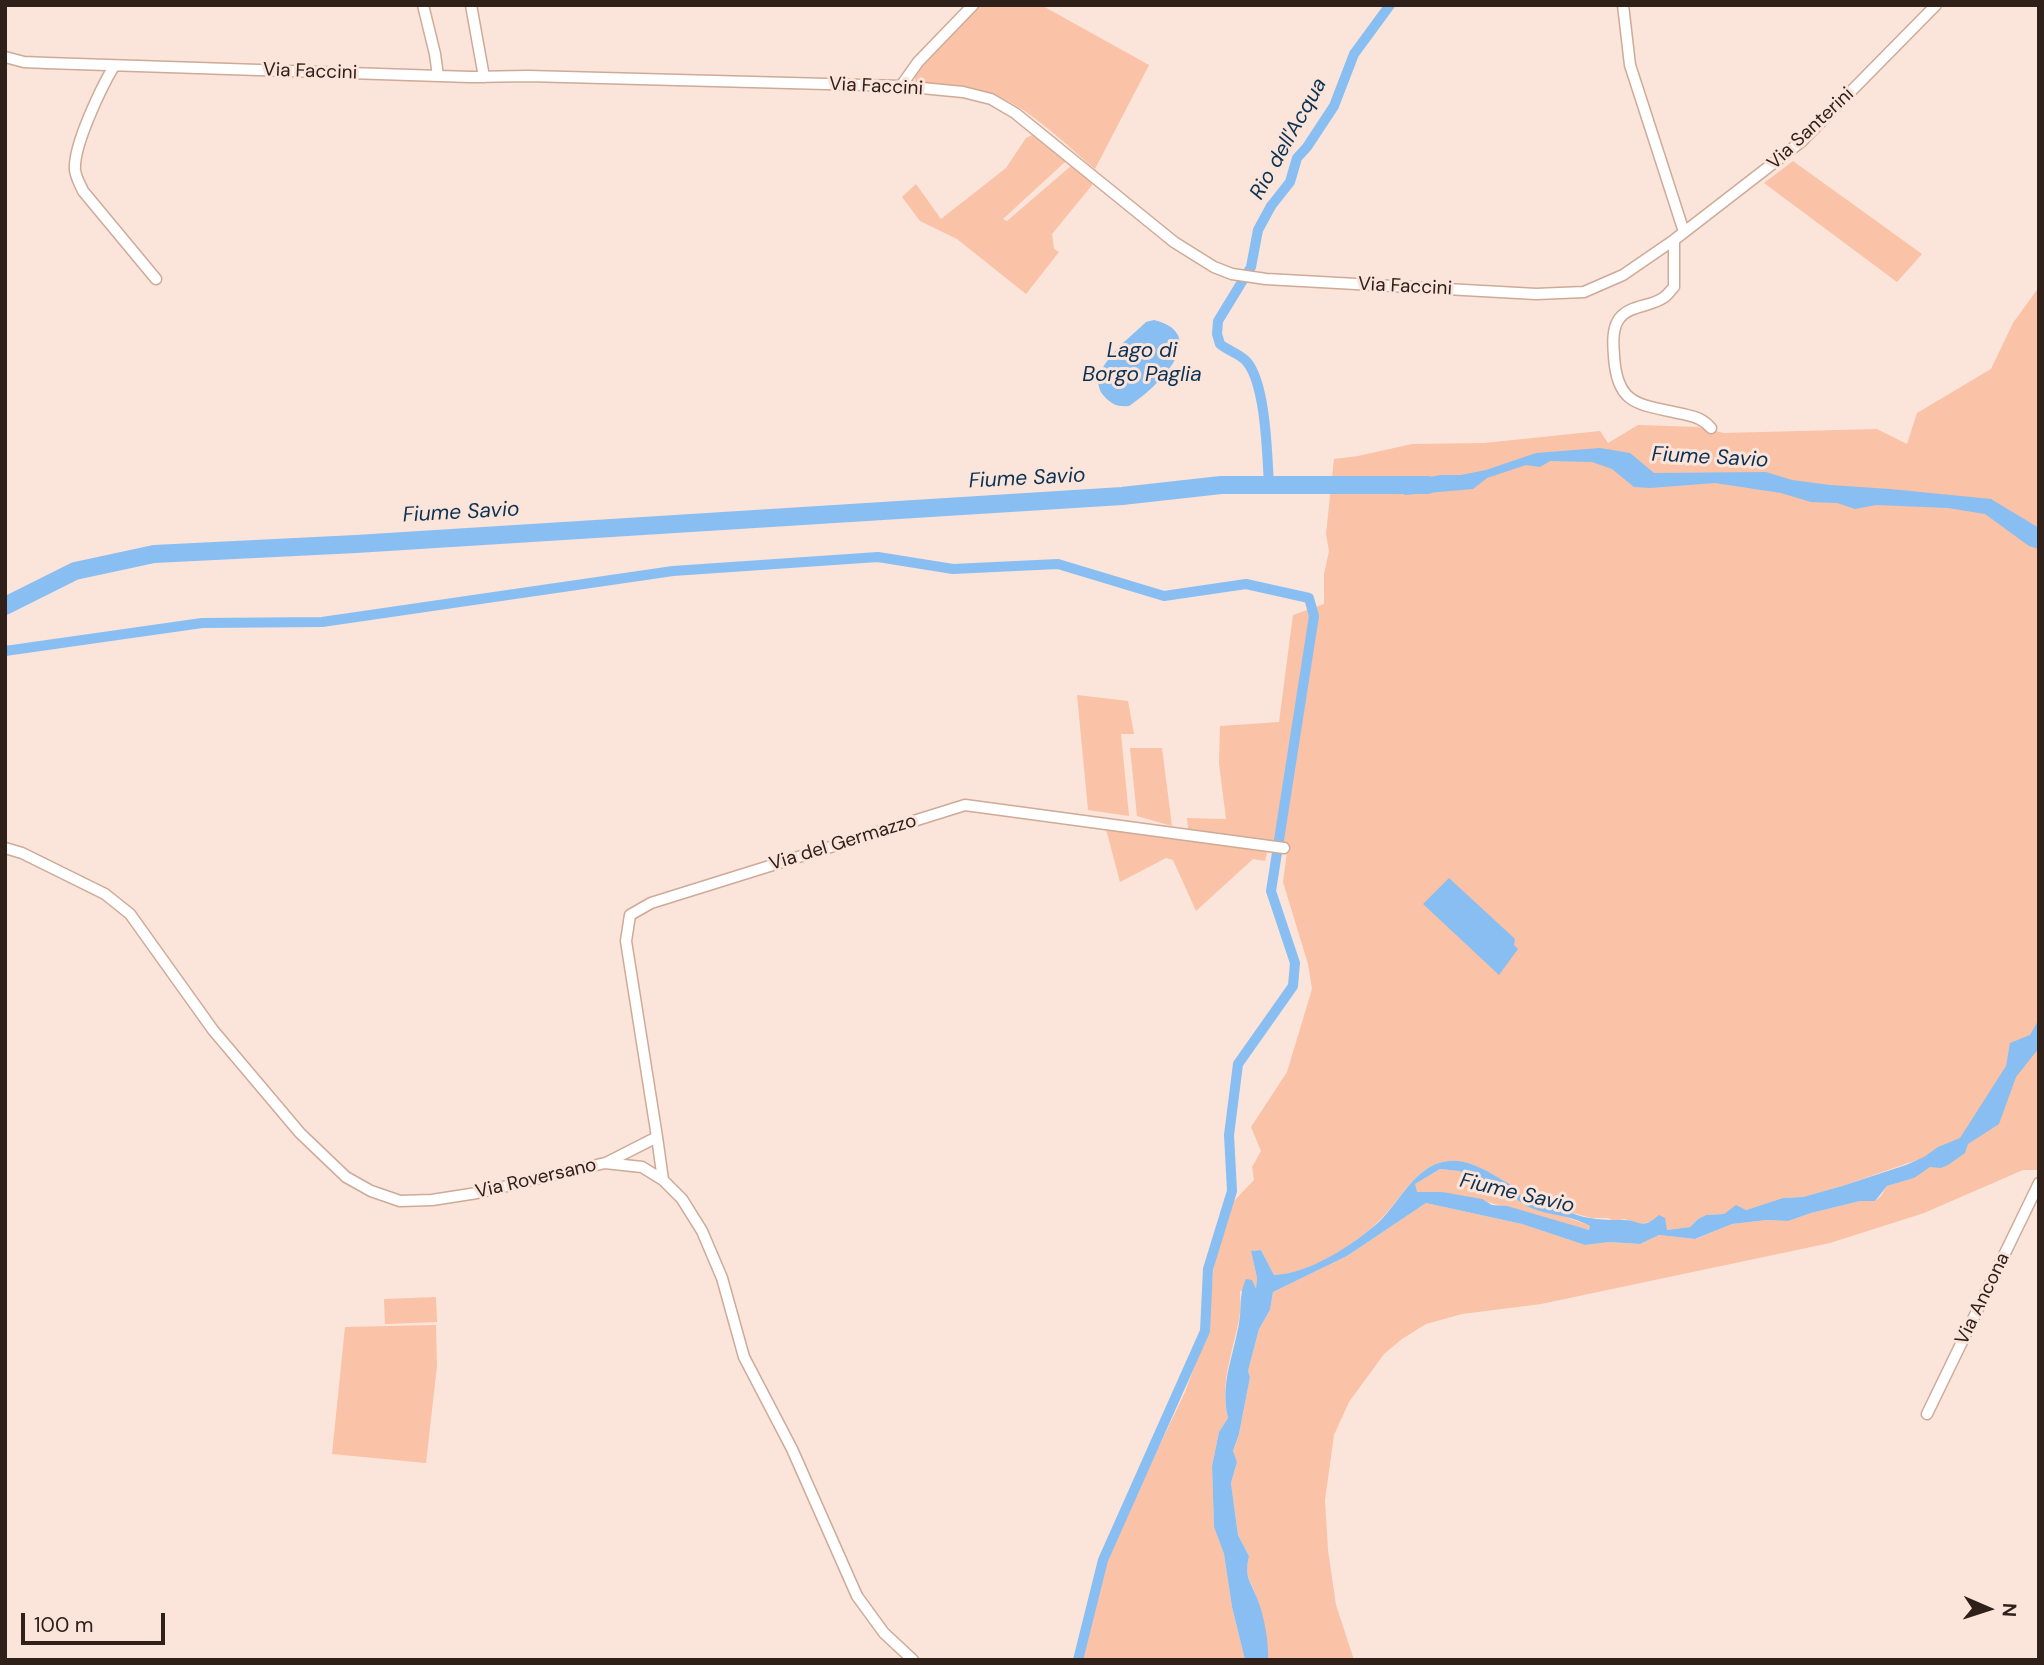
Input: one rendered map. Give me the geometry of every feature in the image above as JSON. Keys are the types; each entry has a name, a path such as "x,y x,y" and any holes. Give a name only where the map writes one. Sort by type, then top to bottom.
{"street":[{"path":"423,5 438,76"},
{"path":"471,5 484,77"},
{"path":"901,86 918,62 973,5"},
{"path":"1623,5 1630,65 1684,232"},
{"name":"Via Santerini","path":"1674,240 1802,141 1937,5"},
{"name":"Via Faccini","path":"5,57 24,62 114,66 901,86 963,92 991,99 1034,127 1174,242 1214,267 1255,278 1536,294 1584,292 1623,275 1674,240"},
{"path":"114,66 86,127 75,168 83,191 156,279"},
{"path":"1674,240 1674,287 1664,298 1621,316 1616,325 1616,375 1620,388 1639,404 1703,419 1711,428"},
{"name":"Via del Germazzo","path":"663,1180 626,941 630,915 651,903 965,805 1284,848"},
{"name":"Via Roversano","path":"5,848 22,853 104,894 130,914 213,1030 300,1133 346,1177 371,1191 400,1201 432,1200 477,1193 606,1163 642,1167 663,1180 682,1199 702,1231 722,1278 744,1357 792,1449 857,1596 884,1633 913,1660"},
{"path":"606,1163 657,1137"},
{"name":"Via Ancona","path":"1927,1414 2039,1183"}],"shaded area":[{"path":"980,5 1041,5 1149,65 1095,169 1041,123 1012,103 980,90 921,84 915,80 915,74"},
{"path":"1034,134 1066,161 1003,219 1007,221 1072,165 1093,184 1052,234 1054,249 1059,252 1026,294 957,239 920,221 902,197 916,184 941,219 1006,168 1026,138"},
{"path":"1793,161 1922,254 1897,282 1764,183"},
{"path":"2039,287 2039,1170 2023,1170 1924,1213 1830,1243 1541,1304 1462,1314 1426,1324 1402,1339 1384,1354 1349,1402 1334,1435 1325,1500 1328,1550 1336,1605 1354,1660 1268,1660 1260,1612 1248,1574 1249,1556 1238,1535 1231,1483 1237,1462 1233,1452 1250,1377 1248,1371 1259,1329 1270,1310 1273,1292 1347,1256 1426,1203 1522,1224 1585,1245 1609,1242 1640,1244 1659,1235 1696,1239 1732,1224 1767,1220 1788,1221 1860,1201 1875,1201 1887,1186 1914,1178 1917,1160 1803,1197 1783,1198 1746,1210 1736,1206 1724,1214 1706,1215 1690,1227 1667,1230 1652,1221 1639,1225 1625,1219 1614,1221 1570,1212 1557,1204 1522,1197 1513,1192 1511,1185 1471,1164 1443,1162 1421,1173 1387,1213 1367,1231 1316,1264 1274,1275 1261,1250 1251,1251 1257,1278 1256,1292 1240,1291 1240,1316 1226,1381 1228,1418 1219,1432 1212,1466 1214,1527 1224,1554 1232,1607 1245,1660 1081,1660 1105,1560 1185,1392 1208,1330 1214,1263 1233,1202 1254,1180 1252,1167 1261,1151 1251,1127 1287,1072 1312,989 1308,964 1283,882 1288,844 1270,840 1265,861 1253,859 1196,911 1173,860 1166,858 1120,882 1106,829 1109,826 1189,836 1187,818 1226,819 1219,763 1220,726 1279,722 1293,615 1324,604 1324,574 1329,551 1326,534 1334,459 1412,444 1484,443 1600,431 1608,443 1638,425 1698,427 1724,433 1877,429 1907,444 1917,413 1991,369 2013,323"},
{"path":"1077,695 1128,701 1134,734 1121,734 1129,816 1088,810"},
{"path":"1130,748 1162,748 1172,826 1137,816"},
{"path":"1440,1169 1459,1171 1492,1185 1503,1184 1512,1198 1591,1226 1589,1230 1567,1225 1482,1200 1416,1192 1415,1184"},
{"path":"436,1297 437,1322 385,1324 384,1299"},
{"path":"436,1325 437,1366 426,1463 332,1454 345,1327"}],"water":[{"name":"Lago di Borgo Paglia","path":"1154,320 1171,327 1179,338 1179,350 1164,376 1152,388 1129,406 1115,405 1104,396 1099,387 1099,377 1111,356 1129,337 1146,322"},
{"path":"1600,448 1630,453 1654,473 1766,472 1792,480 1830,485 1991,499 2039,528 2039,549 2029,546 1985,514 1948,508 1876,505 1855,509 1837,503 1811,502 1781,493 1715,483 1634,487 1612,469 1592,462 1550,461 1540,467 1526,465 1487,478 1473,489 1404,495 1408,477 1418,479 1461,475 1486,470 1536,453"},
{"path":"1449,878 1515,939 1514,945 1518,949 1499,975 1423,904"},
{"path":"2039,1019 2039,1048 2016,1077 1999,1124 1968,1144 1965,1153 1948,1165 1941,1168 1930,1167 1914,1178 1887,1186 1875,1201 1860,1201 1788,1221 1767,1220 1732,1224 1695,1239 1659,1235 1640,1244 1609,1242 1585,1245 1522,1224 1426,1203 1347,1256 1273,1292 1270,1310 1259,1329 1248,1371 1250,1377 1233,1451 1237,1462 1231,1483 1238,1535 1249,1556 1247,1574 1262,1613 1268,1645 1268,1660 1245,1660 1232,1607 1224,1554 1214,1527 1212,1466 1219,1432 1228,1418 1227,1379 1246,1279 1252,1280 1256,1289 1257,1278 1251,1251 1261,1250 1274,1275 1316,1264 1368,1231 1421,1173 1443,1162 1471,1164 1511,1185 1513,1192 1550,1202 1583,1217 1629,1220 1644,1224 1659,1215 1665,1218 1667,1230 1690,1227 1706,1215 1724,1214 1736,1205 1746,1210 1783,1198 1803,1197 1906,1165 1960,1138 2006,1066 2010,1043 2030,1035","holes":["1440,1169 1459,1171 1492,1185 1503,1185 1523,1204 1578,1221 1590,1226 1589,1230 1507,1206 1492,1205 1482,1199 1442,1192 1417,1192 1415,1184"]}],"waterway":[{"name":"Rio dell'Acqua","path":"1269,485 1262,403 1258,387 1247,362 1220,344 1217,334 1218,321 1251,267 1258,230 1271,206 1290,182 1297,158 1334,106 1354,54 1390,5"},
{"name":"Fiume Savio","path":"5,606 75,571 154,554 1122,496 1221,485 1428,485"},
{"path":"5,651 202,623 322,622 673,571 878,557 953,569 1058,564 1164,596 1246,584 1309,598 1314,616 1271,891 1295,963 1293,986 1238,1064 1229,1135 1232,1191 1208,1269 1205,1331 1103,1560 1078,1660"}]}
